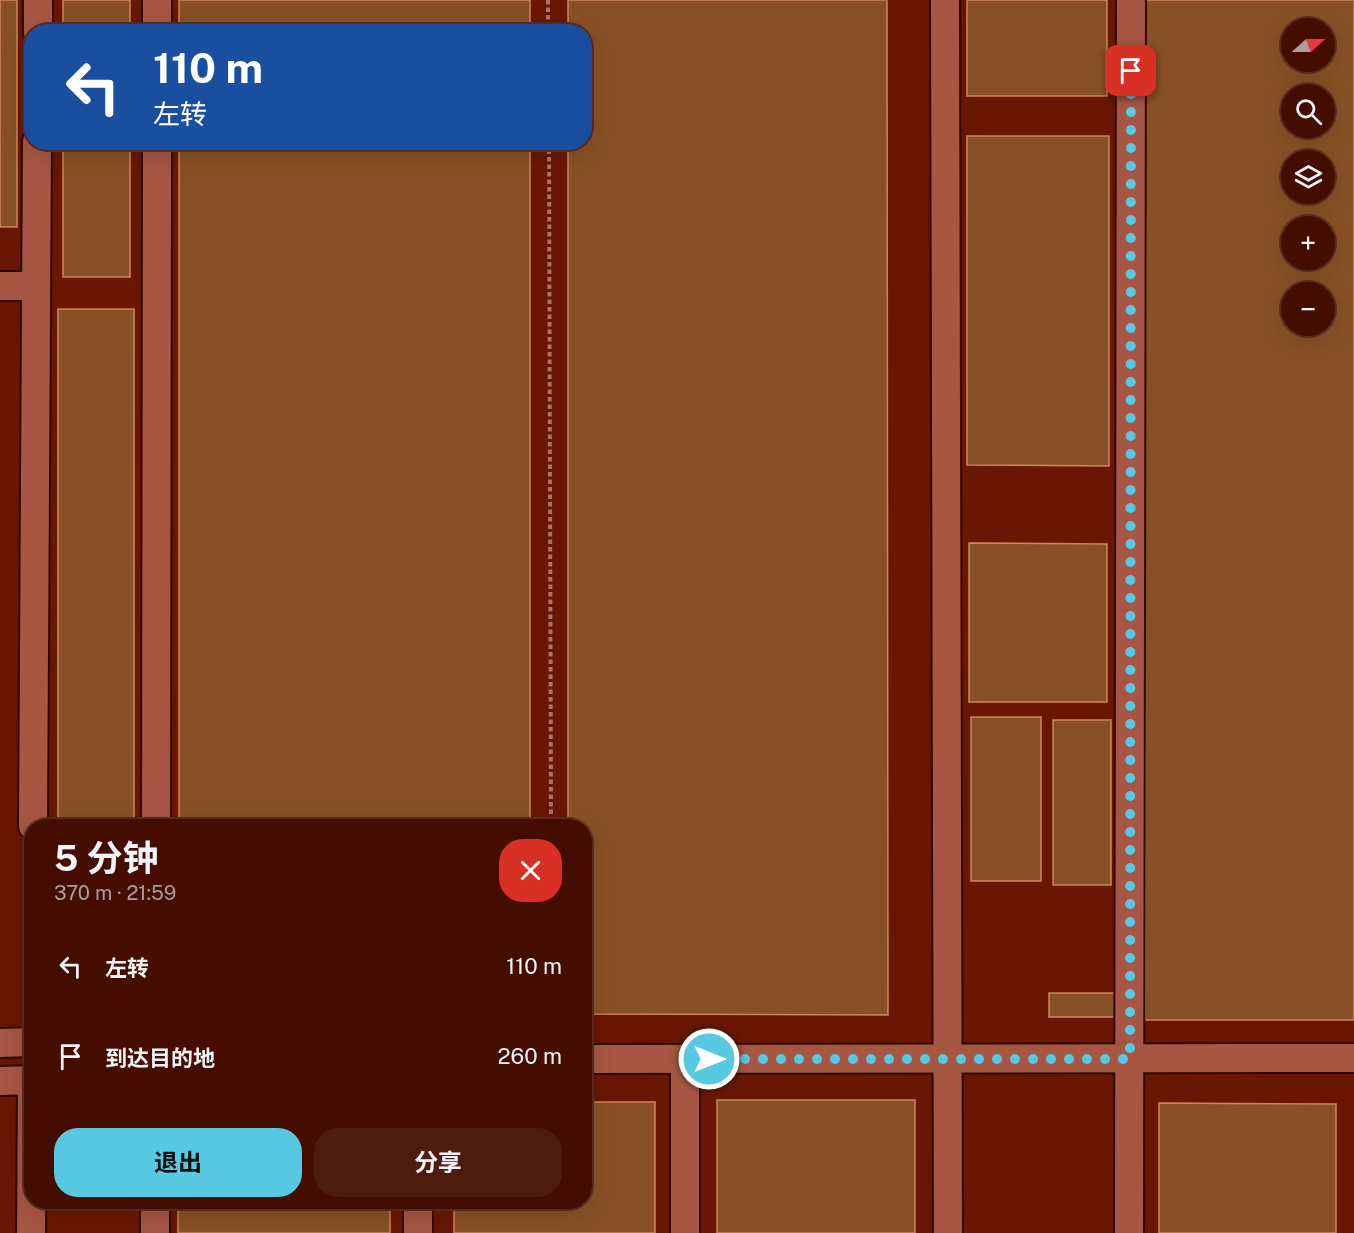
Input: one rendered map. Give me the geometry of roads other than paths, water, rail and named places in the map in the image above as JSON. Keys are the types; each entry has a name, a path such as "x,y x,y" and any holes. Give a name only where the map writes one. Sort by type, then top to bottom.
{"lane":[{"path":"38,0 38,24"},
{"path":"157,0 157,24"},
{"path":"945,0 948,1233"},
{"path":"1129,1233 1131,0"},
{"path":"33,819 37,150"},
{"path":"156,819 157,150"},
{"path":"0,286 36,286"},
{"path":"0,1043 24,1042"},
{"path":"592,1059 1354,1058"},
{"path":"685,1059 685,1233"},
{"path":"0,1081 24,1080"},
{"path":"31,1209 31,1233"},
{"path":"155,1209 155,1233"},
{"path":"418,1209 418,1233"}]}
